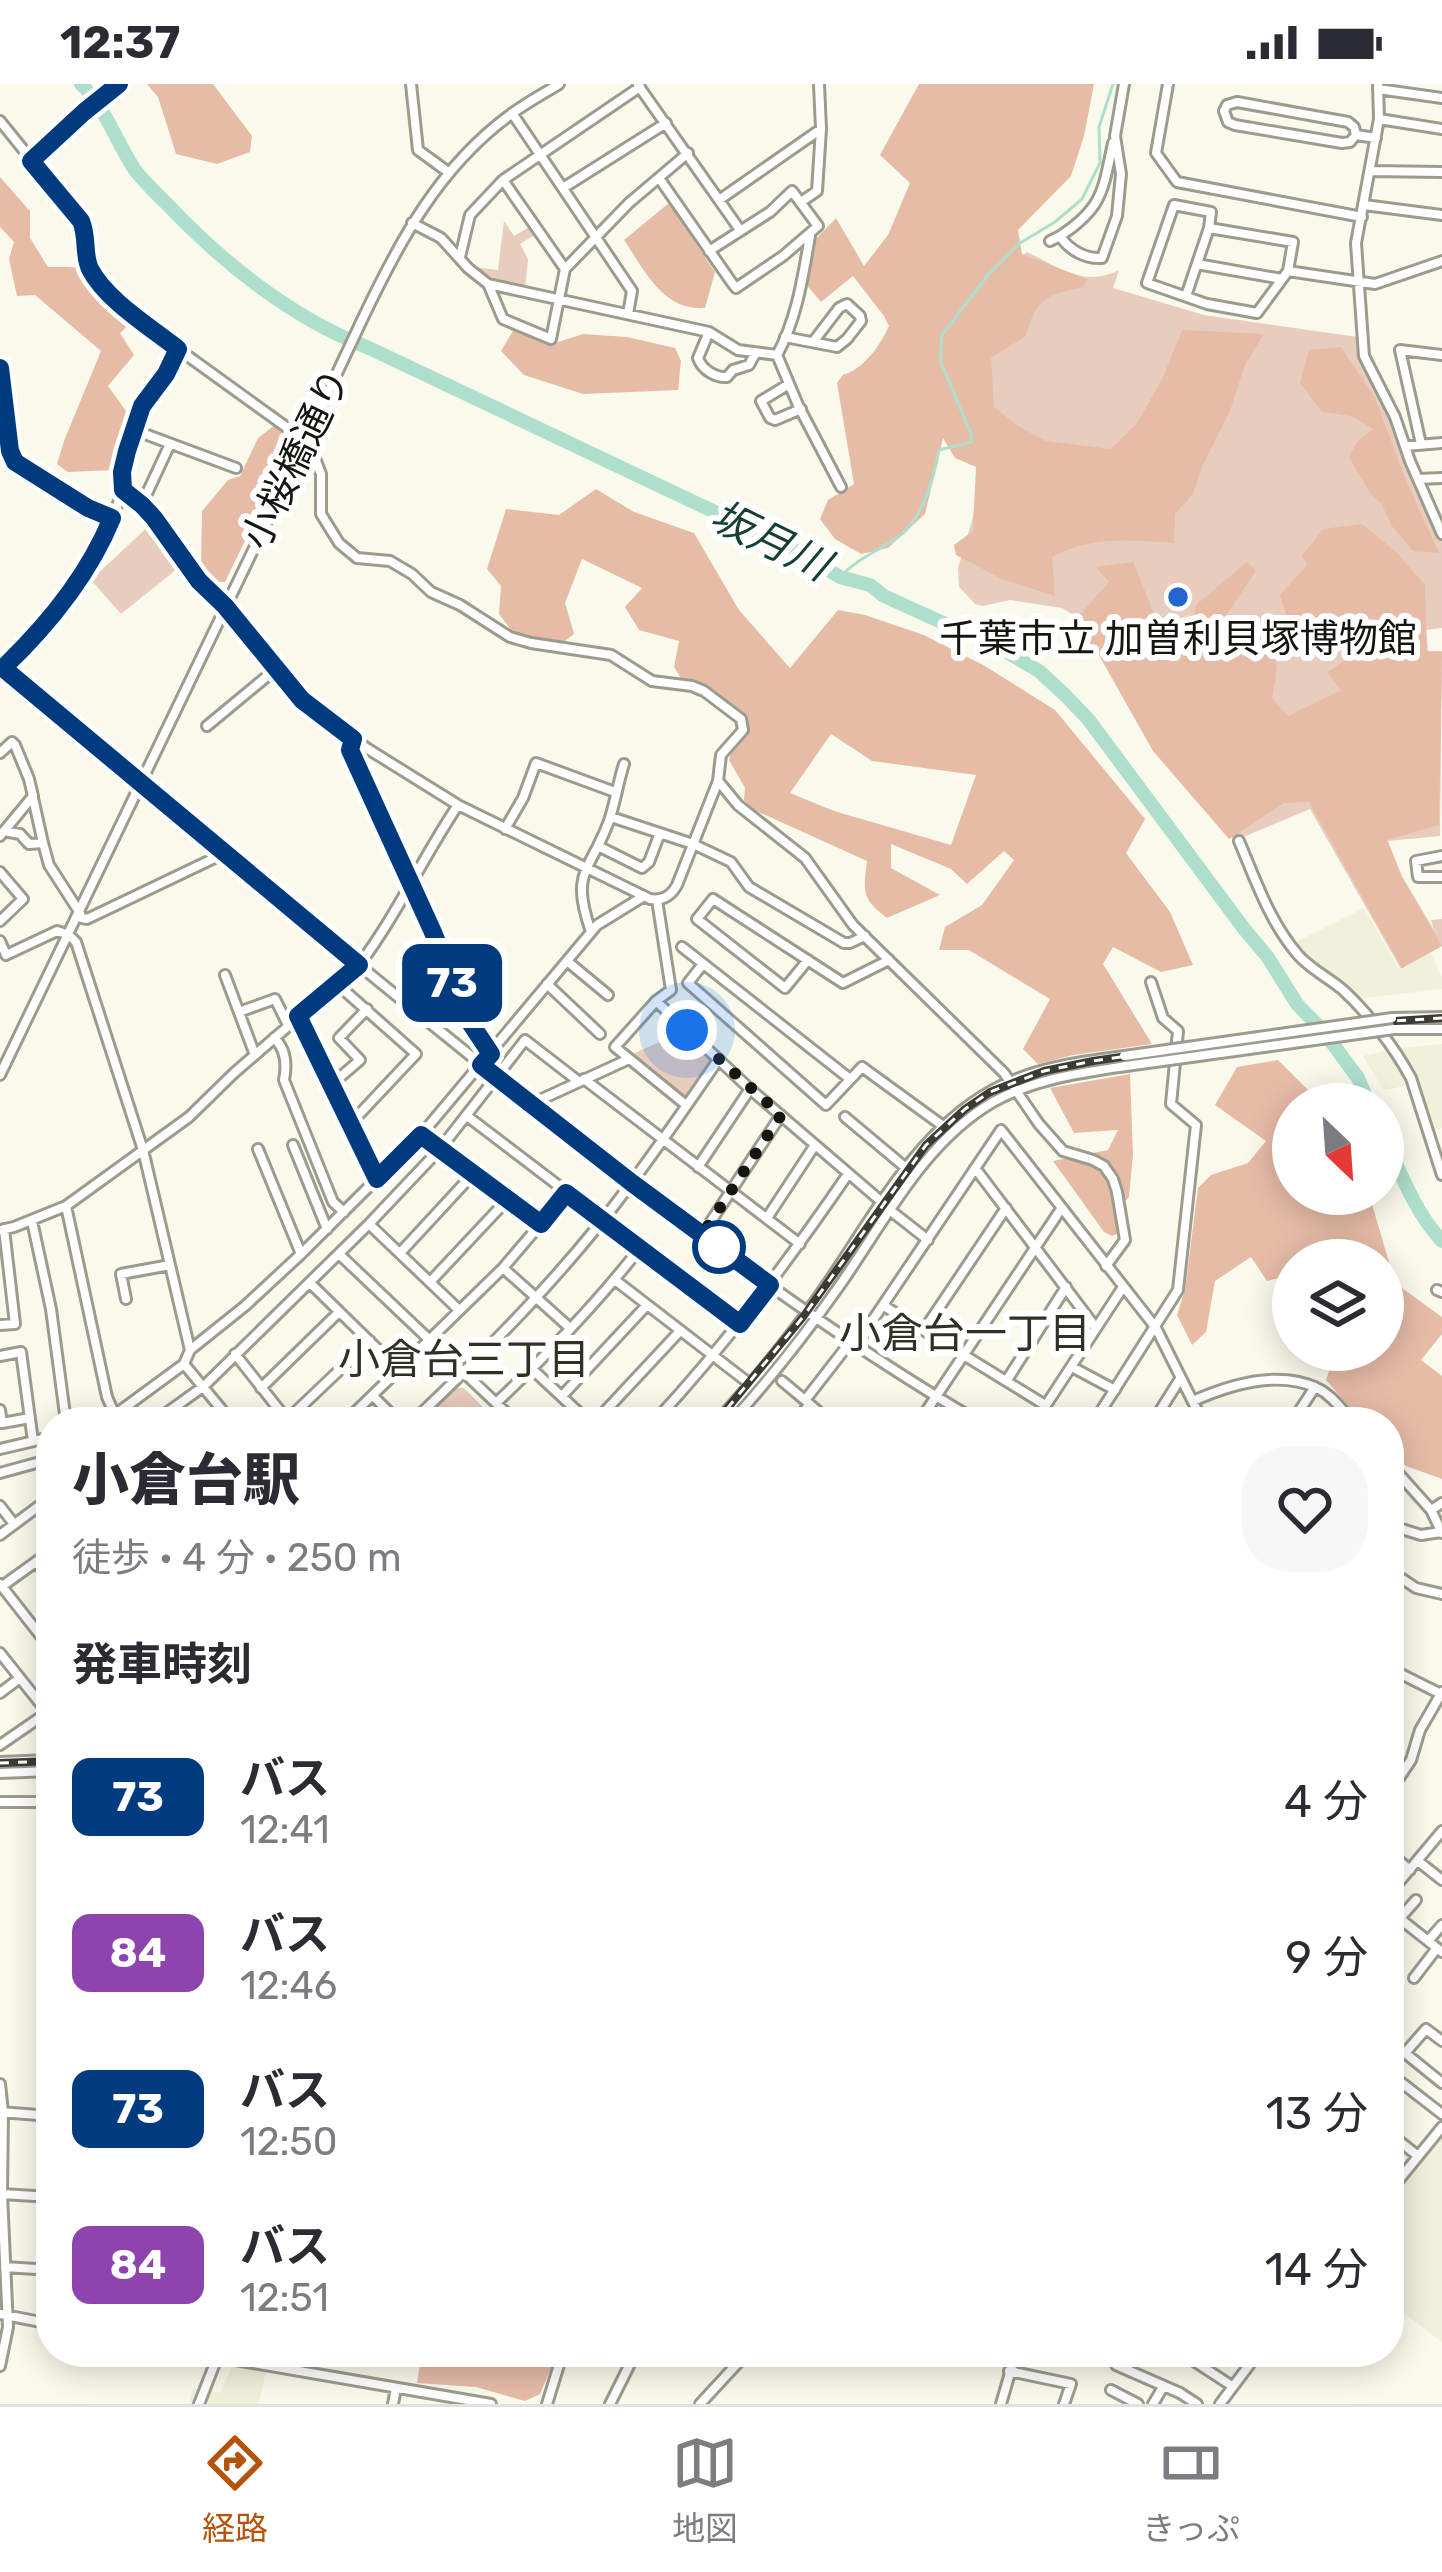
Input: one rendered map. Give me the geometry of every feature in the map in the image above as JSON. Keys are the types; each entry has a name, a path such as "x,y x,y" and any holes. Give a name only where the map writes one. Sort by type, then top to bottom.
{"street":[{"path":"411,84 418,150 448,172"},
{"name":"小桜橋通り","path":"0,1075 396,248 448,172 512,113 559,84"},
{"path":"800,202 817,191 820,84"},
{"path":"1050,241 1084,220 1102,195 1124,84"},
{"path":"1168,84 1156,153 1177,182 1362,217"},
{"path":"460,256 470,214 503,180 639,86 740,231"},
{"path":"1442,98 1378,86 1376,138 1356,243 1364,356 1395,417 1442,534"},
{"path":"31,161 115,87"},
{"path":"1238,102 1348,122 1356,135 1342,143 1235,125 1228,122 1224,111 1238,102"},
{"path":"512,113 632,291 628,314"},
{"path":"1378,119 1442,129"},
{"path":"0,121 81,221 86,259 102,287 293,432"},
{"path":"563,188 666,123"},
{"path":"719,200 820,129"},
{"path":"1356,135 1376,138"},
{"path":"1060,236 1066,247 1091,259 1102,258 1118,216 1121,174 1115,136"},
{"path":"488,284 503,319 551,339 565,269 629,203 688,153"},
{"path":"1371,171 1442,172"},
{"path":"659,178 736,288 818,226 792,191 770,212 710,250"},
{"path":"503,180 565,269"},
{"path":"1186,296 1211,212 1174,205 1147,283 1207,304 1257,313 1285,275 1293,242 1209,228"},
{"path":"1364,206 1442,215"},
{"path":"412,223 442,238 488,284 709,332 738,350 777,355"},
{"path":"810,233 800,289 777,355 841,487"},
{"path":"1197,264 1375,284 1442,261"},
{"path":"785,338 813,343 837,346 847,339 860,316 847,304 839,308 813,343"},
{"path":"709,332 698,358 700,365 719,378 749,365 755,354"},
{"path":"178,349 142,406 122,472 123,490 104,538 26,647 2,667 496,1078 811,1315 953,1407"},
{"path":"1421,444 1400,350 1442,355"},
{"path":"0,368 15,462 112,518"},
{"path":"789,384 761,401 775,420 801,409"},
{"path":"134,430 236,468"},
{"path":"1405,446 1442,443"},
{"path":"142,505 170,444"},
{"path":"123,490 142,505 199,581 302,700 353,739 458,805 644,896 657,900 674,892 718,781 721,755 743,730 741,719 704,691 652,681 611,655 510,637 431,592 390,561 357,557 339,542 321,514 321,474 313,453"},
{"path":"1418,479 1442,478"},
{"path":"207,726 277,668"},
{"path":"353,739 350,750 471,1024 491,1054"},
{"path":"0,753 13,742 29,779 50,865 78,915 87,919 225,853"},
{"path":"506,829 536,763 615,792"},
{"path":"591,932 580,887 610,817 624,764"},
{"path":"718,781 738,805 806,859 865,936 1010,1081 1063,1151 1104,1166 1114,1179 1125,1240 1106,1266"},
{"path":"2,834 33,796"},
{"path":"0,1325 15,1324 2,1230 66,1206 189,1118 359,965 458,805"},
{"path":"610,817 693,844 730,862 749,887 844,943 865,936"},
{"path":"598,846 643,868 660,833"},
{"path":"2,834 20,834 29,844 43,843"},
{"path":"1239,841 1280,932 1315,971 1356,1005 1403,1064 1442,1175"},
{"path":"1442,856 1415,861 1418,877 1442,877"},
{"path":"0,872 23,899 0,921"},
{"path":"126,1407 184,1364 190,1350 301,1255 421,1135 603,919 644,896"},
{"path":"808,960 785,988 697,920 713,899 808,960 843,983 889,960"},
{"path":"657,900 671,990 615,1047 686,1105"},
{"path":"0,941 3,957 57,931 76,942 143,1150 190,1350"},
{"path":"682,947 850,1079"},
{"path":"567,961 608,995"},
{"path":"704,964 688,983 826,1105 862,1066 944,1126"},
{"path":"225,975 255,1054"},
{"path":"1104,1407 1178,1290 1196,1125 1171,1104 1178,1031 1163,1018 1151,982"},
{"path":"337,984 416,1054 351,1123"},
{"path":"548,984 600,1034"},
{"path":"239,1012 275,999 288,1025"},
{"path":"656,1001 750,1089 928,1240"},
{"path":"332,1084 360,1060 339,1038 367,1009"},
{"path":"298,1016 377,1179"},
{"path":"887,1207 918,1151 965,1108 1010,1081 1066,1064 1125,1061 1442,1017"},
{"path":"1393,1024 1442,1028"},
{"path":"274,1038 287,1065 284,1080 333,1202 344,1212"},
{"path":"175,1407 204,1386 369,1224 440,1149 525,1040 800,1244"},
{"path":"531,1104 629,1059"},
{"path":"428,1407 536,1298 603,1219 718,1060"},
{"path":"742,1407 887,1207 952,1133 982,1109 1017,1091 1125,1061"},
{"path":"698,1167 750,1089"},
{"path":"702,1235 781,1115"},
{"path":"467,1116 740,1324"},
{"path":"845,1117 906,1168"},
{"path":"804,1407 884,1306 1001,1130 1156,1328 1196,1407"},
{"path":"421,1135 541,1224"},
{"path":"767,1217 815,1144"},
{"path":"293,1145 327,1229"},
{"path":"258,1149 301,1255"},
{"path":"975,1168 1096,1328"},
{"path":"400,1252 473,1174"},
{"path":"668,1407 740,1324 848,1174"},
{"path":"361,1407 503,1268 566,1193"},
{"path":"430,1282 507,1200"},
{"path":"66,1206 111,1407"},
{"path":"924,1330 1006,1208"},
{"path":"930,1407 1061,1208"},
{"path":"32,1221 65,1407"},
{"path":"369,1224 459,1310"},
{"path":"496,1403 640,1248"},
{"path":"339,1254 500,1407"},
{"path":"126,1299 121,1274 170,1265"},
{"path":"503,1268 570,1328"},
{"path":"615,1280 750,1384"},
{"path":"310,1283 399,1370"},
{"path":"884,1306 1045,1406 1123,1286"},
{"path":"1007,1380 1066,1287"},
{"path":"562,1396 647,1305"},
{"path":"262,1388 339,1312"},
{"path":"730,1407 811,1315"},
{"path":"606,1407 680,1330"},
{"path":"302,1407 370,1341"},
{"path":"0,1356 21,1352 33,1442"},
{"path":"235,1354 277,1407"},
{"path":"184,1364 220,1407"},
{"path":"1072,1367 1115,1390"},
{"path":"532,1369 575,1407"},
{"path":"1162,1407 1181,1377"},
{"path":"782,1381 813,1407"},
{"path":"1193,1401 1252,1382 1279,1381 1316,1387 1339,1407"},
{"path":"1302,1407 1316,1387"},
{"path":"373,1396 384,1407"},
{"path":"0,1410 2,1423 30,1418"},
{"path":"0,1449 36,1441"},
{"path":"0,1473 36,1463"},
{"path":"1404,1480 1436,1516 1442,1533 1421,1535 1404,1530"},
{"path":"1436,1516 1442,1503"},
{"path":"0,1506 14,1524"},
{"path":"0,1534 36,1508"},
{"path":"36,1562 1,1586 36,1629"},
{"path":"1404,1580 1442,1594"},
{"path":"0,1653 36,1696"},
{"path":"1404,1675 1441,1693 1404,1770"},
{"path":"0,1693 20,1678"},
{"path":"0,1745 36,1721"},
{"path":"0,1762 36,1761"},
{"path":"0,1773 36,1772"},
{"path":"0,1802 36,1802"},
{"path":"1404,1877 1442,1831"},
{"path":"1418,1861 1442,1880"},
{"path":"1404,1865 1410,1870"},
{"path":"1404,1914 1416,1900"},
{"path":"1404,1921 1440,1950 1414,1978"},
{"path":"1428,1941 1442,1925"},
{"path":"1442,2041 1426,2029 1405,2053 1442,2083"},
{"path":"0,2084 4,2315 8,2327 0,2365"},
{"path":"1404,2085 1442,2114"},
{"path":"2,2112 36,2115"},
{"path":"1404,2173 1442,2127"},
{"path":"1404,2145 1418,2156"},
{"path":"2,2194 36,2196"},
{"path":"5,2267 36,2269"},
{"path":"4,2315 36,2321"},
{"path":"199,2404 213,2367"},
{"path":"271,2367 491,2404"},
{"path":"548,2404 559,2367"},
{"path":"610,2404 629,2367"},
{"path":"700,2404 734,2367"},
{"path":"1011,2367 1001,2403 1017,2404"},
{"path":"1121,2367 1198,2404"},
{"path":"1203,2367 1232,2386"},
{"path":"1220,2404 1247,2367"},
{"path":"1010,2371 1071,2384 1064,2404"},
{"path":"1153,2404 1163,2387"},
{"path":"393,2404 396,2388"},
{"path":"1111,2390 1138,2404"}],"shaded area":[{"path":"147,84 213,84 252,136 250,152 217,164 176,154 158,97"},
{"path":"919,84 1094,84 1071,176 1018,230 1022,254 1087,279 1083,287 1045,300 1034,313 1026,336 991,358 994,407 1018,426 1046,441 1111,449 1138,422 1182,330 1264,334 1245,365 1193,494 1175,514 1174,543 1112,541 1083,545 1052,557 1055,596 1002,579 956,555 954,545 973,531 976,467 955,458 943,438 925,514 888,548 861,554 835,539 820,519 828,500 854,484 837,383 870,356 889,326 853,276 821,302 805,283 814,241 836,218 864,266 888,235 910,183 880,155"},
{"path":"0,177 30,211 30,238 48,267 96,270 119,291 130,324 120,333 134,355 108,386 131,418 115,470 68,472 57,464 101,351 35,295 17,296 9,259 14,242 0,227"},
{"path":"669,203 715,272 705,308 666,296 624,240"},
{"path":"504,221 514,236 531,226 536,234 520,244 528,259 525,289 492,283 474,267 498,270"},
{"path":"1027,252 1083,276 1119,270 1113,288 1204,315 1358,337 1361,356 1392,415 1407,462 1442,539 1442,628 1426,630 1428,651 1442,651 1440,836 1388,841 1402,876 1434,930 1431,920 1442,919 1442,946 1401,969 1310,809 1234,841 1114,655 1075,616 1062,608 1010,600 975,604 959,587 958,568 973,517 978,462 977,298"},
{"path":"514,329 555,343 583,334 627,337 675,348 681,361 678,390 583,394 524,375 501,351"},
{"path":"1341,347 1375,398 1439,553 1413,551 1349,457 1357,442 1373,429 1351,416 1322,412 1300,383 1309,350"},
{"path":"275,425 288,435 288,452 225,582 206,582 201,570 202,511 228,480 240,476 258,438"},
{"path":"596,489 634,512 694,533 739,610 790,668 838,610 924,635 1055,710 1145,819 1126,853 1170,912 1193,965 1161,972 1113,947 1103,964 1152,1044 1038,1064 1023,1049 1050,999 969,950 939,950 945,927 982,905 1014,860 1004,851 967,884 951,869 891,844 891,868 940,895 887,918 866,894 867,861 754,810 744,800 745,788 729,760 743,714 690,693 674,667 679,641 639,630 625,607 642,588 582,559 565,603 574,634 552,651 526,649 499,614 501,586 487,569 506,509 559,515","holes":["831,734 872,761 976,775 951,845 834,811 790,793"]},
{"path":"153,522 182,565 121,614 91,580"},
{"path":"1362,524 1425,585 1427,651 1442,652 1439,825 1387,840 1401,876 1442,946 1402,968 1309,802 1284,803 1229,839 1153,751 1096,650 1069,627 1109,582 1096,567 1133,562 1155,616 1189,642 1196,605 1247,562 1256,571 1227,614 1256,620 1270,640 1276,665 1272,698 1288,716 1341,690 1327,672 1352,656 1385,657 1380,626 1302,646 1280,595 1307,565 1302,556 1323,529"},
{"path":"1364,908 1400,970 1431,953 1442,989 1356,999 1294,943"},
{"path":"685,1031 714,1058 688,1098 630,1055"},
{"path":"1442,1044 1442,1128 1431,1132 1417,1084 1380,1083 1363,1056"},
{"path":"1278,1060 1301,1083 1272,1083 1272,1215 1375,1215 1382,1239 1272,1239 1272,1280 1267,1281 1251,1257 1215,1281 1206,1332 1192,1345 1177,1315 1185,1290 1198,1188 1211,1175 1248,1163 1266,1141 1215,1105 1237,1067"},
{"path":"1130,1074 1133,1155 1129,1197 1116,1211 1119,1233 1112,1236 1104,1232 1053,1161 1108,1150 1118,1130 1074,1133 1050,1088"},
{"path":"1404,1290 1442,1317 1442,1334 1421,1360 1442,1376 1442,1479 1404,1464 1404,1407 1349,1407 1326,1380 1329,1371 1404,1371"},
{"path":"455,1388 464,1388 483,1407 437,1407"},
{"path":"1442,2133 1442,2342 1404,2313 1404,2180"},
{"path":"232,2367 266,2370 259,2404 189,2404 193,2388 220,2393"},
{"path":"420,2367 552,2367 540,2394 525,2401 476,2387 417,2383"}],"waterway":[{"name":"坂月川","path":"81,84 146,183 212,248 286,305 340,336 795,550 840,577 870,585 1039,671 1088,719 1360,1083"},
{"path":"840,577 906,530 930,486 939,450 971,442 940,360 942,335 988,275 1020,243 1082,199 1100,163 1099,127 1113,84"},
{"name":"坂月川","path":"1404,1179 1442,1241"}],"tunnel":[{"path":"293,432 313,453"}],"railway":[{"path":"728,1407 803,1317 926,1145 990,1092 1044,1071 1093,1061 1347,1024 1442,1018"},
{"path":"0,1763 36,1762"}],"bus line":[{"name":"73","path":"0,368 15,462 112,518 104,538 56,609 3,668 359,965 298,1016 377,1179 421,1135 541,1224 566,1193 740,1324 770,1285 481,1065 491,1054 448,974 350,750 353,739 302,700 199,581 154,518 123,490 122,472 142,406 178,349 102,287 86,259 81,221 31,161 119,84"}],"place":[{"name":"千葉市立 加曽利貝塚博物館","path":"1178,597"}],"district":[{"name":"小倉台一丁目","path":"965,1334"},
{"name":"小倉台三丁目","path":"464,1360"}],"route":[{"path":"687,1030 781,1115 702,1235 719,1247"}]}
